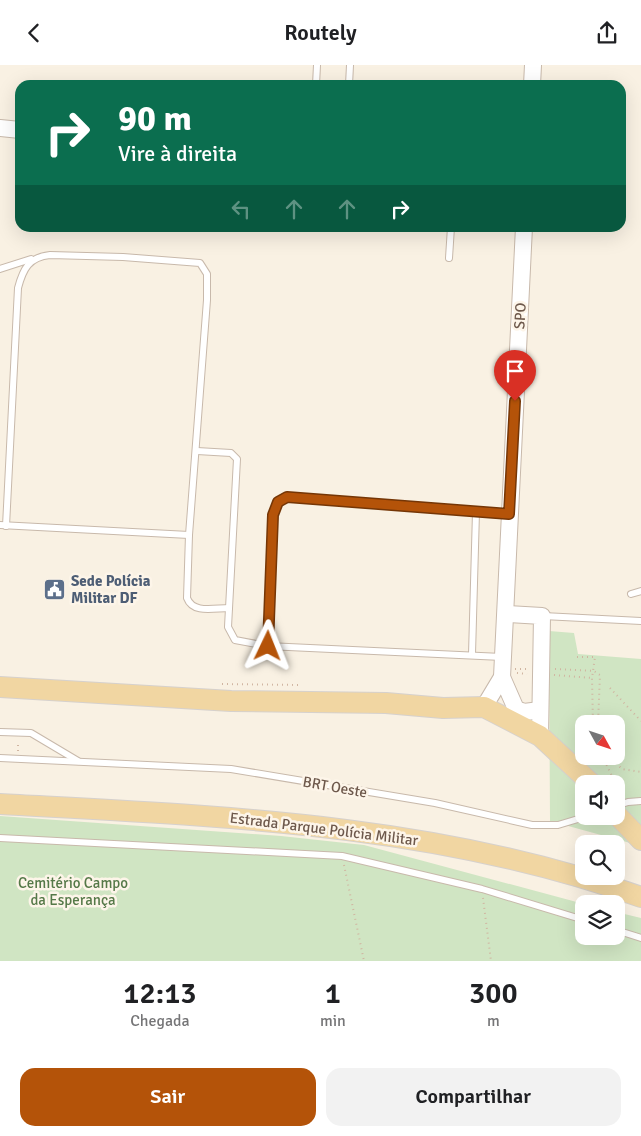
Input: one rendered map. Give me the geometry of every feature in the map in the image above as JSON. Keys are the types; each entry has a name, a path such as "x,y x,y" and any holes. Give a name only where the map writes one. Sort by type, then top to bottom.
{"main road":[{"path":"0,687 231,701 386,703 443,708 484,707 540,736 582,775"},
{"name":"Estrada Parque Polícia Militar","path":"0,804 274,820 434,842 585,878 641,897"},
{"path":"625,813 641,840"}],"street":[{"path":"532,80 533,65"},
{"path":"0,128 15,130"},
{"name":"SPO","path":"484,707 502,677 524,232"},
{"path":"506,614 542,616 540,736"},
{"path":"502,677 516,709 524,712 540,710"}],"lane":[{"path":"316,80 317,65"},
{"path":"348,80 350,65"},
{"path":"449,258 451,232"},
{"path":"0,269 50,255 176,260 200,263 203,266 208,274 207,300 197,451 189,535 188,601 197,609 229,608"},
{"path":"35,259 24,269 18,288 3,526 189,535"},
{"path":"197,451 231,453 237,459 228,627 233,638 238,641 268,646 472,654 503,657"},
{"path":"268,646 273,515 281,500 287,497 509,514"},
{"path":"472,654 476,512"},
{"path":"631,594 641,591"},
{"path":"542,616 641,621"},
{"name":"BRT Oeste","path":"0,732 31,733 79,761"},
{"name":"BRT Oeste","path":"0,758 232,769 435,803 532,825 558,825 575,820"},
{"path":"625,807 641,801"},
{"path":"0,838 342,856 482,889 575,917"},
{"path":"625,933 641,938"}],"path":[{"path":"577,657 595,657 593,715"},
{"path":"594,671 600,675 601,682 597,701 598,715"},
{"path":"610,688 641,721"},
{"path":"17,756 19,736"},
{"path":"618,765 622,769 641,772"},
{"path":"342,856 364,961"},
{"path":"482,889 490,961"}],"green space":[{"path":"549,631 574,633 578,654 641,659 641,846 625,842 625,835 601,835 550,821"},
{"name":"Cemitério Campo da Esperança","path":"0,816 281,836 364,845 575,902 575,945 625,945 625,914 641,918 641,961 0,961"}],"place":[{"name":"Sede Polícia Militar DF","path":"55,590"}],"route":[{"path":"268,646 273,515 278,502 287,497 509,514 515,401"}]}
